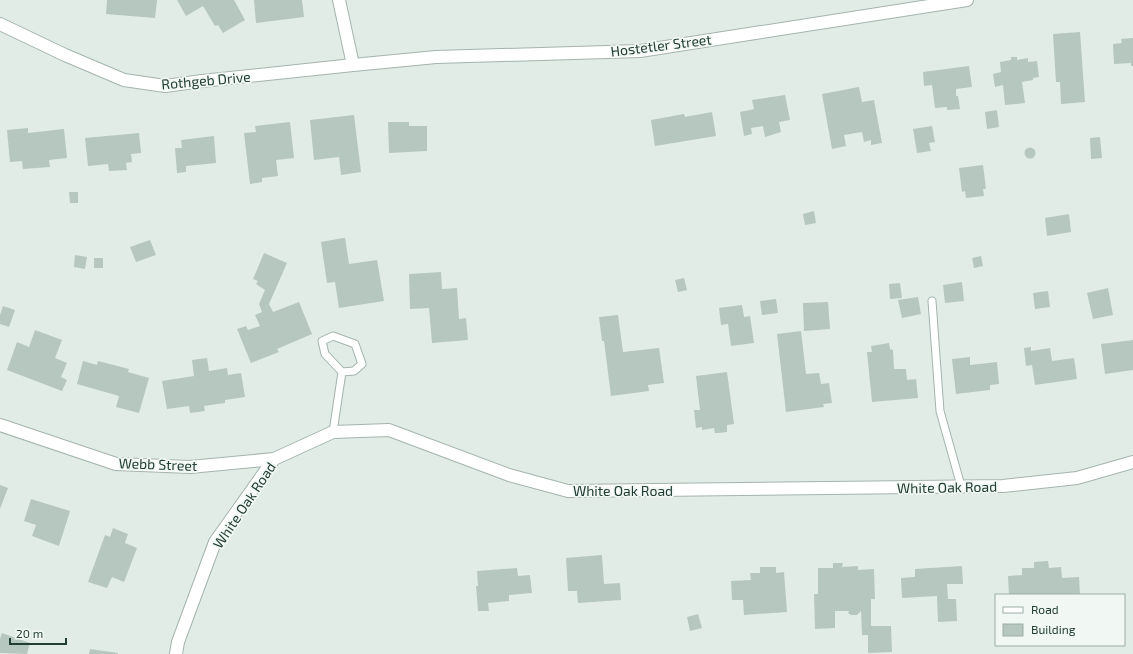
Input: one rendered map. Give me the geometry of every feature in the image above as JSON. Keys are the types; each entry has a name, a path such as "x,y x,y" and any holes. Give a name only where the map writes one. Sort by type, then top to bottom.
{"street":[{"path":"339,0 353,65"},
{"name":"Hostetler Street","path":"353,65 436,57 640,50 966,0"},
{"name":"Rothgeb Drive","path":"0,24 65,56 124,80 165,86 353,65"},
{"name":"Webb Street","path":"0,425 116,464 190,466 274,459"},
{"name":"White Oak Road","path":"176,654 178,642 215,542 274,459 333,432 389,430 509,475 568,491 1003,486 1077,478 1133,462"}],"lane":[{"path":"932,301 940,411 961,486"},
{"path":"333,336 355,344 362,364 354,371 342,372 325,354 322,341 333,336"},
{"path":"333,432 342,372"}],"building":[{"path":"107,0 157,0 155,18 106,14"},
{"path":"177,0 234,0 245,20 223,33 218,25 215,26 203,6 186,16"},
{"path":"254,0 302,0 304,17 256,23"},
{"path":"1080,32 1085,102 1061,104 1060,82 1056,82 1053,34"},
{"path":"1133,38 1133,66 1131,66 1131,63 1114,64 1113,44 1122,43 1121,39"},
{"path":"1011,57 1017,57 1017,60 1028,58 1028,62 1037,61 1039,77 1022,82 1025,103 1005,105 1003,85 995,87 993,74 1001,72 1000,62 1011,60"},
{"path":"969,66 972,87 956,89 956,96 958,96 960,109 947,110 947,107 935,108 932,85 924,86 923,72"},
{"path":"859,87 862,102 874,100 882,143 871,145 871,140 864,142 862,132 844,135 846,146 832,149 822,94"},
{"path":"785,95 790,120 779,122 781,132 765,137 763,126 751,128 752,134 744,136 740,112 754,109 752,100"},
{"path":"997,110 999,127 987,129 985,112"},
{"path":"712,112 716,136 655,146 651,120 684,114 685,117"},
{"path":"354,115 361,172 341,175 339,157 314,160 310,120"},
{"path":"290,122 294,158 276,160 278,176 262,178 262,182 250,184 244,133 256,132 255,126"},
{"path":"388,122 409,122 409,126 427,126 427,151 389,153"},
{"path":"932,126 935,142 929,143 931,151 917,153 913,129"},
{"path":"28,128 28,133 64,129 67,158 49,160 50,167 23,169 22,161 10,162 7,130"},
{"path":"139,133 141,153 131,154 132,162 126,163 127,170 109,171 108,164 88,166 85,138"},
{"path":"214,136 216,163 186,166 186,172 177,173 175,148 182,148 181,140"},
{"path":"1100,137 1102,158 1091,159 1090,138"},
{"path":"1028,148 1032,148 1034,149 1034,157 1028,158 1025,155 1025,151"},
{"path":"983,165 986,189 983,189 984,196 966,198 965,191 962,192 959,168"},
{"path":"69,192 78,192 78,203 70,203"},
{"path":"814,211 816,223 805,225 803,214"},
{"path":"1069,214 1071,232 1047,236 1045,218"},
{"path":"345,238 349,264 377,260 384,301 339,308 335,282 327,283 321,242"},
{"path":"150,240 156,255 136,262 130,247"},
{"path":"264,253 287,263 269,304 273,312 299,302 312,334 277,349 279,352 251,363 237,329 246,326 248,330 260,326 255,315 262,312 259,304 265,290 256,284 258,281 253,279"},
{"path":"75,255 87,257 85,269 74,267"},
{"path":"981,256 983,266 974,268 972,258"},
{"path":"94,258 103,258 103,268 94,268"},
{"path":"441,272 442,289 457,288 459,319 466,318 468,340 432,343 429,308 410,309 409,274"},
{"path":"684,278 687,290 678,292 675,280"},
{"path":"962,282 964,301 945,303 943,285"},
{"path":"900,283 902,298 890,299 889,284"},
{"path":"1108,288 1113,315 1093,319 1087,293"},
{"path":"1048,291 1050,307 1035,309 1033,293"},
{"path":"918,297 921,314 902,318 898,300"},
{"path":"776,299 778,313 762,315 760,301"},
{"path":"828,302 830,329 804,331 803,303"},
{"path":"742,305 744,317 750,316 754,343 731,346 728,324 721,325 719,308"},
{"path":"3,306 15,310 9,327 0,324 0,315"},
{"path":"618,315 623,352 659,348 664,383 648,385 649,391 611,396 604,341 602,341 599,317"},
{"path":"35,330 62,340 55,358 67,363 61,377 67,380 62,391 7,370 17,342 29,347"},
{"path":"801,331 806,374 819,373 821,384 829,383 832,403 823,404 824,407 786,412 777,334"},
{"path":"1133,340 1133,370 1105,374 1101,344"},
{"path":"889,343 890,349 893,350 894,369 906,369 907,380 916,379 918,398 872,402 867,352 872,352 871,346"},
{"path":"1031,347 1031,351 1050,348 1052,361 1074,358 1077,379 1035,385 1032,365 1026,366 1024,348"},
{"path":"970,357 970,365 997,362 999,384 990,385 990,390 956,394 952,359"},
{"path":"207,358 209,371 227,368 228,375 241,373 245,397 225,400 225,403 204,406 205,411 190,413 189,406 167,409 162,381 194,376 192,360"},
{"path":"83,361 97,365 98,361 129,369 128,372 149,378 139,413 116,407 119,396 77,384"},
{"path":"727,372 734,424 727,425 727,432 718,433 715,433 714,428 702,430 702,427 696,428 694,410 700,410 696,376"},
{"path":"0,485 8,488 0,509"},
{"path":"31,499 70,511 59,546 32,536 36,525 24,521"},
{"path":"113,528 128,534 125,543 137,548 124,582 112,577 107,588 88,582 105,535 110,537"},
{"path":"602,555 604,584 620,583 621,600 578,603 577,591 568,591 566,558"},
{"path":"1048,561 1049,568 1061,567 1062,578 1079,577 1080,594 1009,594 1008,576 1022,575 1022,568 1034,568 1034,562"},
{"path":"833,563 843,563 842,567 858,566 858,570 874,569 875,599 871,599 871,626 891,626 892,652 868,653 868,635 862,635 861,611 857,615 851,615 848,613 849,611 835,611 835,628 815,629 814,594 818,594 818,568 833,568"},
{"path":"962,566 963,584 947,584 948,599 956,599 957,621 938,622 937,596 902,598 901,578 915,577 915,569"},
{"path":"760,567 776,567 776,573 784,572 787,612 744,615 743,600 732,600 731,581 751,580 750,573 760,573"},
{"path":"517,568 518,576 530,575 532,593 509,595 509,601 488,603 489,611 478,611 476,586 478,586 477,571"},
{"path":"698,614 702,628 690,631 687,617"},
{"path":"2,633 30,643 27,654 0,653 0,639"},
{"path":"90,649 118,653 118,654 89,654"}]}
